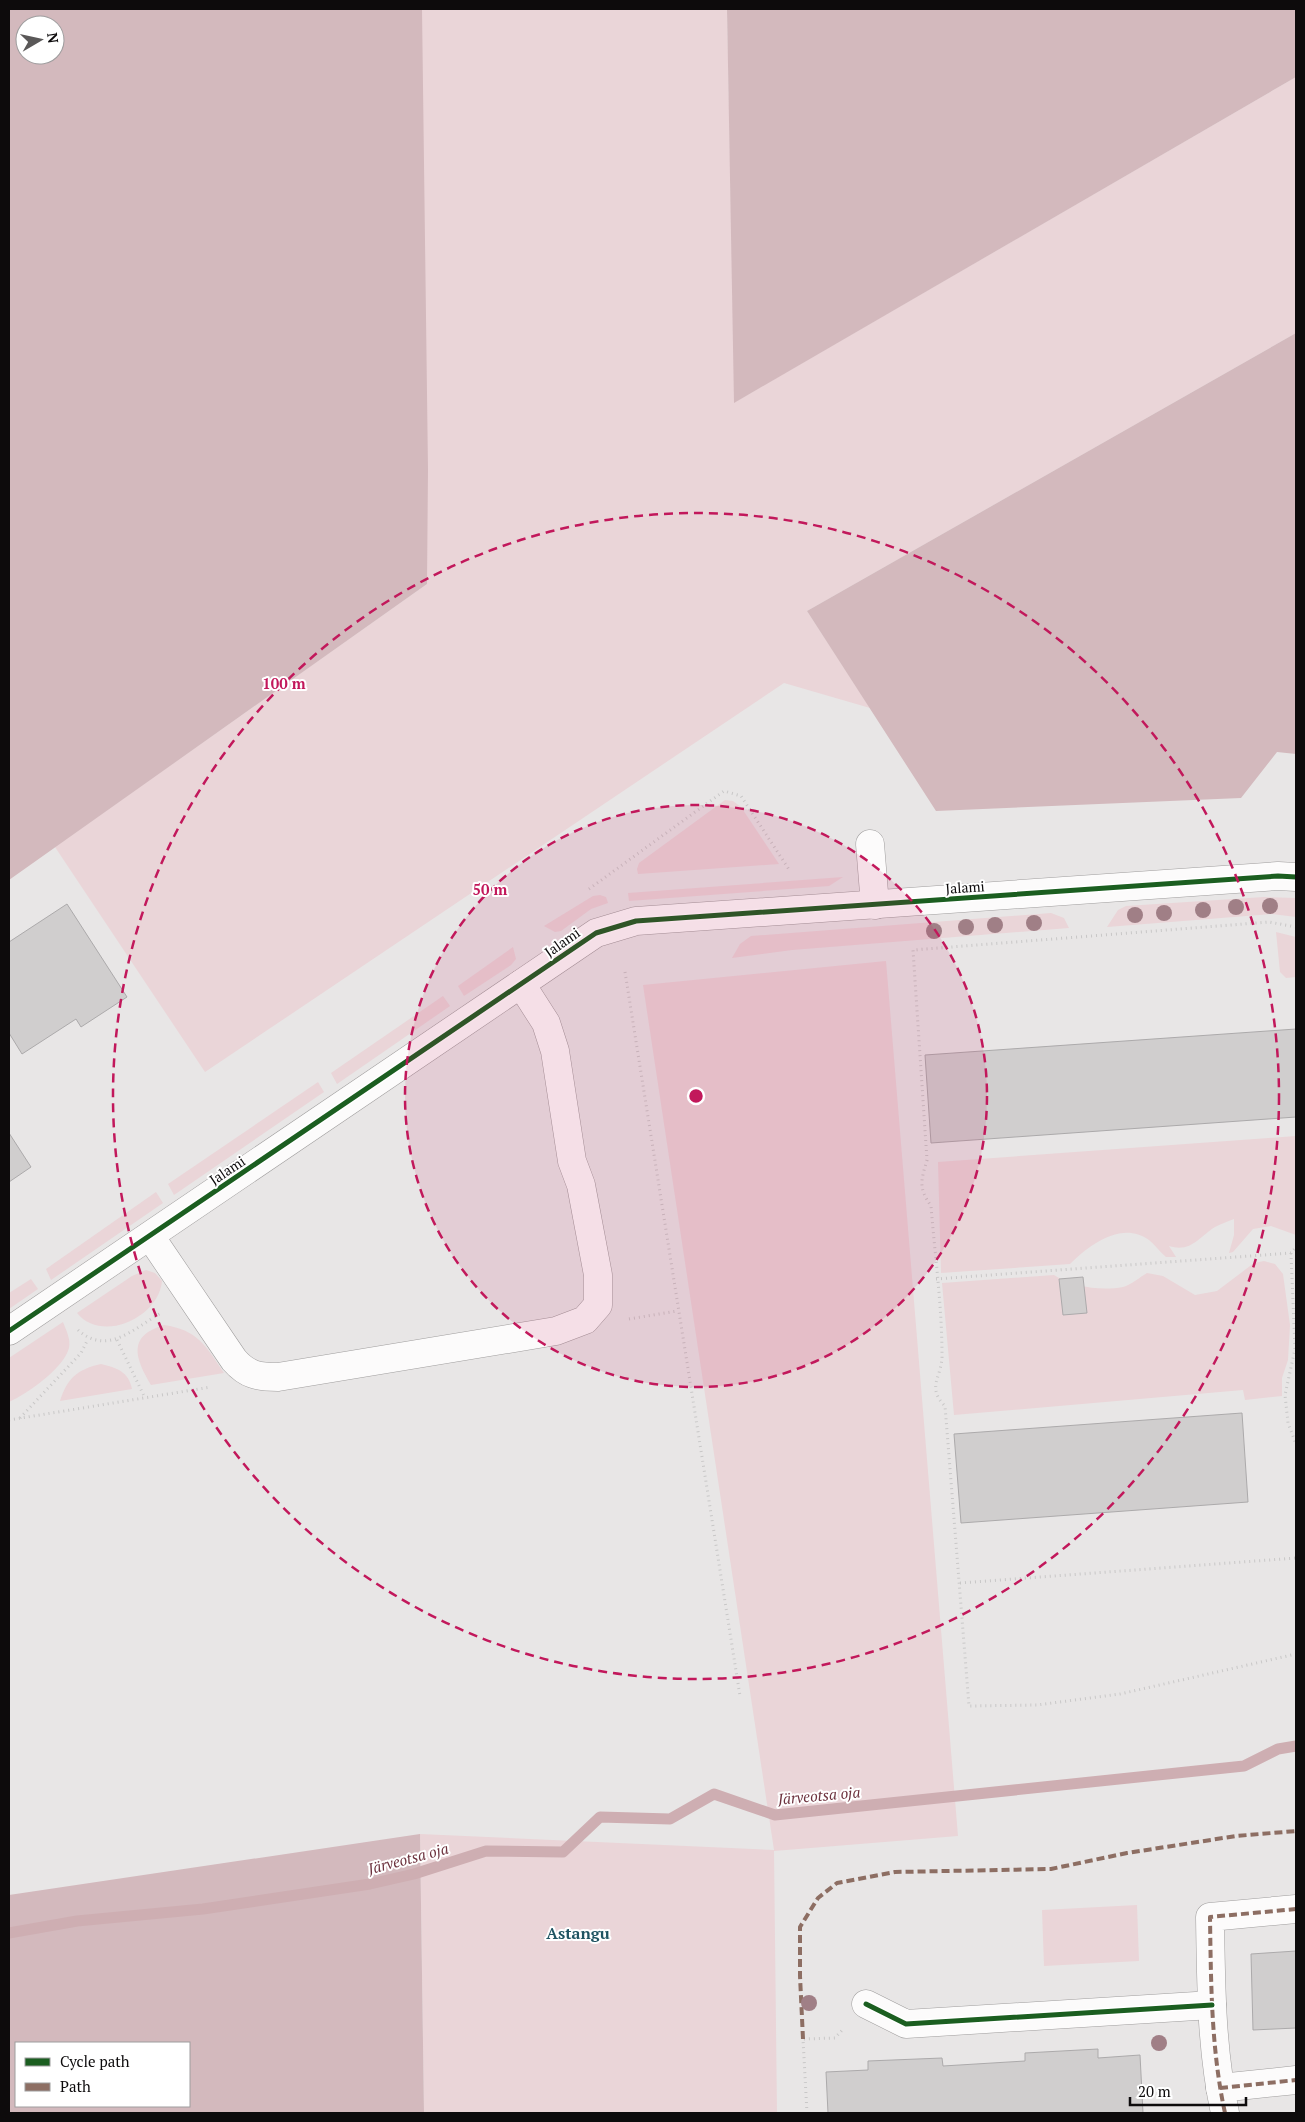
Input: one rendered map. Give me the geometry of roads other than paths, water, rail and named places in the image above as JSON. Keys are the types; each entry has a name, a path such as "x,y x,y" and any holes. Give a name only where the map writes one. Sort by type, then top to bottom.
{"street":[{"path":"870,844 875,905"},
{"name":"Jalami","path":"9,1331 596,933 636,921 1278,876 1296,877"},
{"path":"150,1236 234,1360 244,1371 257,1376 278,1377 556,1331 585,1320 598,1306 598,1275 583,1194 572,1162 555,1051 546,1023 521,984"},
{"path":"1296,1909 1210,1917 1212,2005 1222,2101 1296,2080"},
{"path":"866,2004 906,2024 1212,2005"}],"waterway":[{"name":"Järveotsa oja","path":"9,1933 77,1921 203,1909 370,1884 414,1874 486,1851 563,1852 600,1817 670,1819 714,1794 775,1815 1244,1766 1278,1749 1296,1746"}],"district":[{"name":"Astangu","path":"578,1933"}]}
